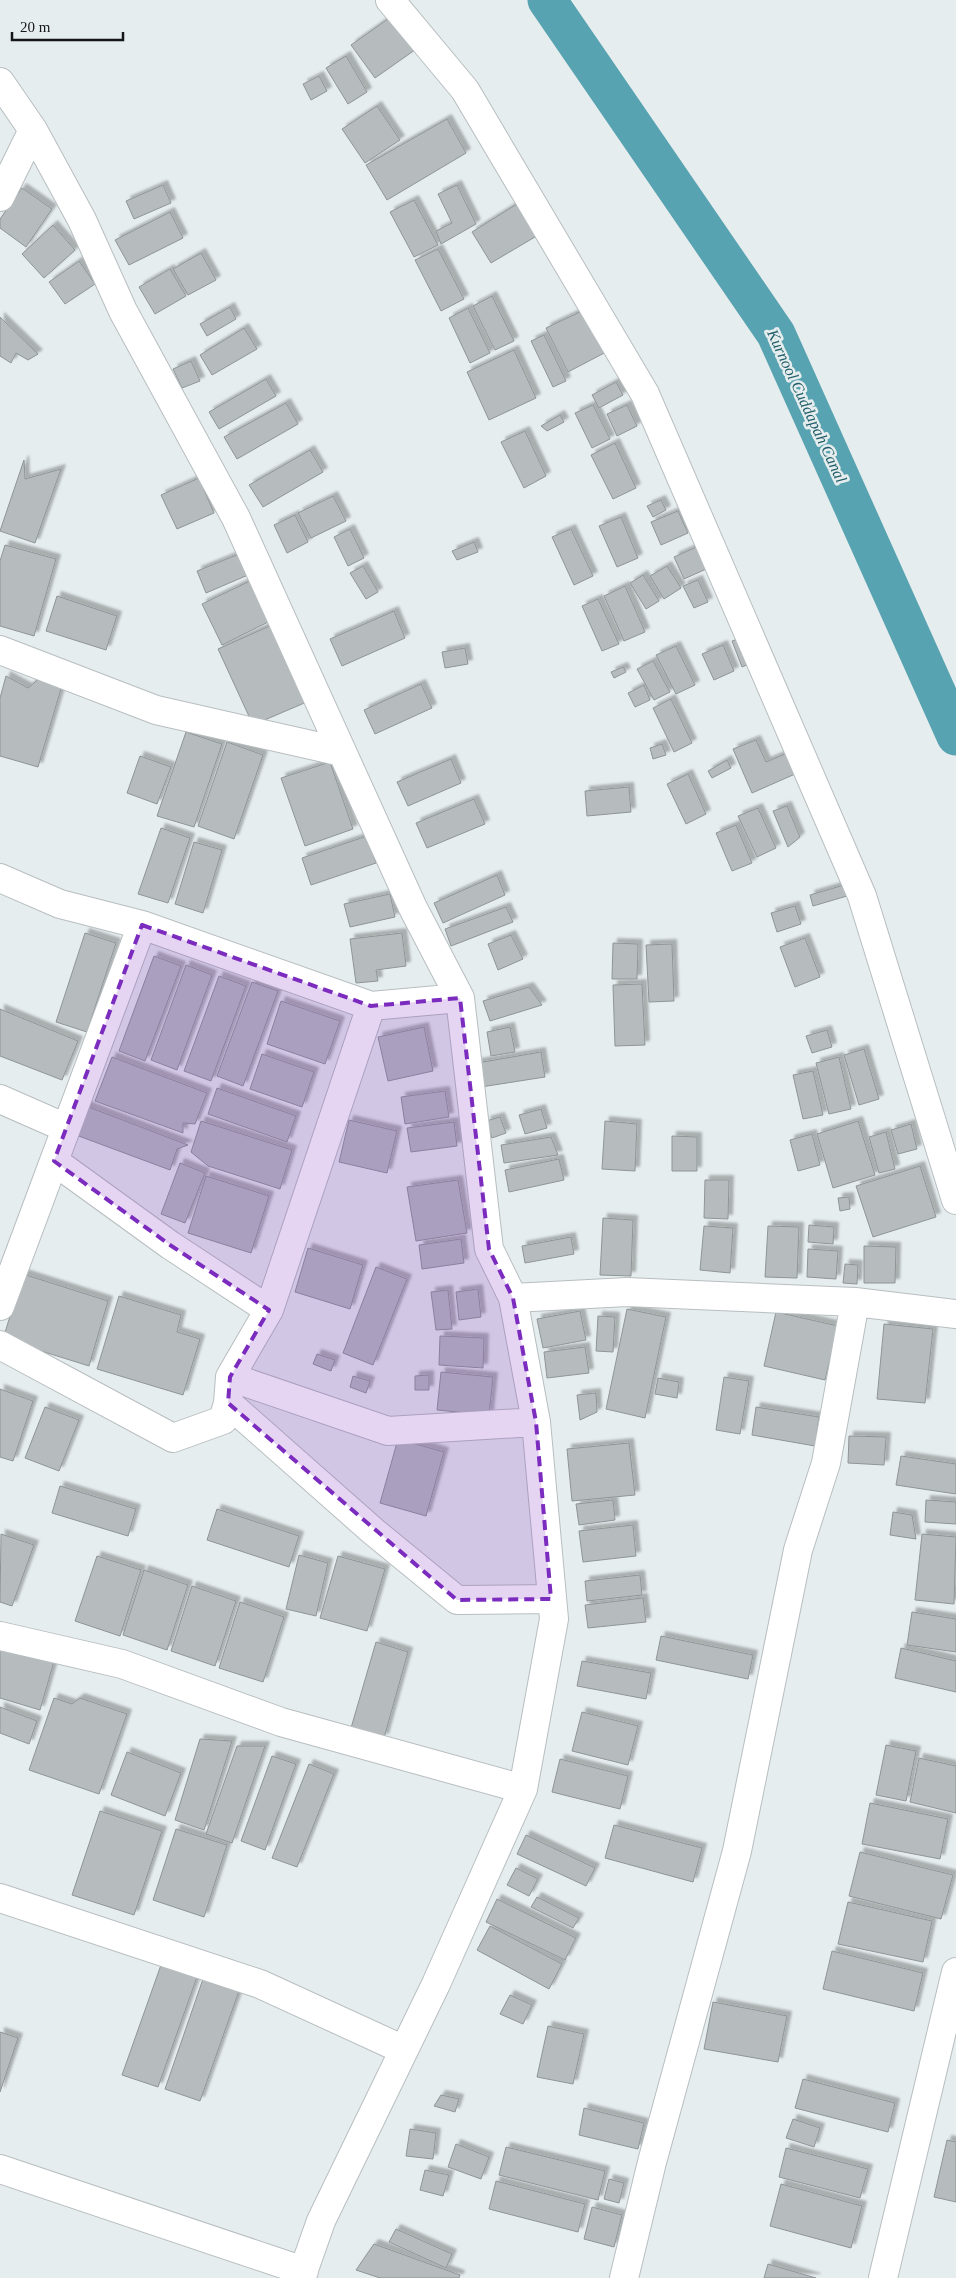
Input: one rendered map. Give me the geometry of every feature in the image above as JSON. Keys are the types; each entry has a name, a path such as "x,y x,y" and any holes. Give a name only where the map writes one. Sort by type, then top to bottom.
{"street":[{"path":"390,0 465,90 646,394 862,896 956,1200"},
{"path":"0,82 33,130 82,220 123,311 236,518 414,908 460,998 489,1248 513,1298 536,1422 554,1619 523,1789 436,1984 321,2221 303,2275 0,2169"},
{"path":"0,197 33,130"},
{"path":"0,650 156,710 342,752"},
{"path":"0,878 60,904 142,925 371,1006 460,998"},
{"path":"0,1306 142,925"},
{"path":"0,1345 173,1438 223,1420 229,1390 269,1310 371,1006"},
{"path":"0,1099 66,1128"},
{"path":"54,1161 170,1245 269,1310"},
{"path":"513,1298 627,1292 855,1302 956,1314"},
{"path":"624,2278 654,2152 737,1851 798,1550 826,1464 855,1302"},
{"path":"229,1390 388,1431 536,1422"},
{"path":"229,1390 374,1532 457,1600 551,1599"},
{"path":"0,1636 122,1664 281,1722 523,1789"},
{"path":"0,1898 260,1984 404,2050"},
{"path":"883,2278 956,1972"}],"highlighted area":[{"path":"142,925 371,1006 460,998 489,1249 513,1298 536,1422 551,1599 457,1600 228,1403 230,1377 269,1310 170,1245 54,1161"}],"building":[{"path":"402,9 426,42 375,78 351,45"},
{"path":"346,56 367,92 348,104 326,68"},
{"path":"319,76 327,91 311,100 303,84"},
{"path":"377,106 400,140 365,163 342,129"},
{"path":"447,119 466,153 387,200 366,165"},
{"path":"163,185 171,203 134,219 126,201"},
{"path":"457,185 476,224 441,244 436,231 452,223 438,194"},
{"path":"22,188 52,209 26,247 0,228 0,219"},
{"path":"525,199 545,231 491,263 472,232"},
{"path":"414,200 438,245 414,257 390,212"},
{"path":"170,212 183,238 129,265 115,240"},
{"path":"53,225 75,250 44,278 22,254"},
{"path":"438,249 464,299 441,311 415,260"},
{"path":"201,253 216,280 188,295 173,269"},
{"path":"79,261 95,284 65,304 49,282"},
{"path":"170,269 186,296 155,314 139,287"},
{"path":"492,296 514,341 495,350 473,306"},
{"path":"230,307 236,319 207,336 200,324"},
{"path":"468,308 490,353 470,363 449,318"},
{"path":"586,309 608,351 568,372 546,328"},
{"path":"0,317 38,354 28,360 16,353 11,363 0,356"},
{"path":"244,328 257,349 212,375 200,355"},
{"path":"544,335 566,381 553,387 531,341"},
{"path":"514,350 536,398 489,420 467,372"},
{"path":"191,361 200,381 182,388 173,369"},
{"path":"266,379 276,396 219,429 209,412"},
{"path":"616,382 623,395 599,408 592,395"},
{"path":"286,403 298,424 237,459 224,437"},
{"path":"593,405 610,439 592,448 575,413"},
{"path":"627,405 637,426 617,436 607,414"},
{"path":"560,415 564,422 547,431 541,426"},
{"path":"525,431 546,476 524,488 501,442"},
{"path":"615,443 636,488 613,499 591,455"},
{"path":"310,450 323,472 263,507 249,485"},
{"path":"24,460 25,479 61,469 35,543 0,531"},
{"path":"199,478 214,513 177,529 161,495"},
{"path":"333,496 346,521 311,538 298,513"},
{"path":"661,500 666,510 653,517 647,506"},
{"path":"678,511 688,533 661,545 651,522"},
{"path":"295,515 308,542 287,553 274,525"},
{"path":"621,517 638,558 617,567 599,526"},
{"path":"350,529 364,558 348,566 334,537"},
{"path":"571,529 593,576 574,585 552,537"},
{"path":"474,542 478,552 457,560 452,551"},
{"path":"703,544 713,566 684,579 674,557"},
{"path":"5,545 56,559 34,636 0,626 0,561"},
{"path":"239,554 248,575 206,593 197,571"},
{"path":"363,566 378,592 366,599 350,573"},
{"path":"667,566 681,588 664,599 650,576"},
{"path":"643,575 659,601 646,609 630,583"},
{"path":"252,580 272,620 222,645 202,604"},
{"path":"698,580 708,602 694,608 683,586"},
{"path":"625,586 645,632 624,641 604,596"},
{"path":"57,596 117,616 106,650 46,631"},
{"path":"598,599 619,644 602,651 582,606"},
{"path":"394,611 405,638 342,666 330,639"},
{"path":"274,624 309,701 253,725 218,649"},
{"path":"746,636 756,661 742,667 732,641"},
{"path":"723,645 734,671 714,680 702,654"},
{"path":"676,646 695,685 676,694 656,655"},
{"path":"465,648 468,664 445,668 442,652"},
{"path":"653,661 670,692 654,700 637,669"},
{"path":"623,667 626,672 614,678 611,672"},
{"path":"6,676 28,688 42,676 63,682 38,767 0,756 0,698"},
{"path":"421,684 432,708 375,734 364,710"},
{"path":"644,685 650,700 635,707 628,693"},
{"path":"671,699 692,743 674,752 653,708"},
{"path":"186,732 222,744 194,827 157,816"},
{"path":"756,740 766,762 802,747 811,767 752,793 733,749"},
{"path":"227,742 263,755 234,839 198,826"},
{"path":"662,744 666,755 653,759 650,748"},
{"path":"140,756 171,767 157,804 127,793"},
{"path":"451,759 461,783 408,806 397,782"},
{"path":"727,760 731,768 712,778 708,771"},
{"path":"330,762 353,829 305,846 281,778"},
{"path":"688,774 706,814 686,824 667,784"},
{"path":"629,787 631,812 587,816 585,791"},
{"path":"474,799 485,824 427,848 416,823"},
{"path":"787,806 800,837 788,847 773,811"},
{"path":"758,808 776,848 757,857 738,816"},
{"path":"736,825 752,863 732,871 716,833"},
{"path":"161,828 190,838 168,903 138,894"},
{"path":"367,836 376,863 311,885 302,858"},
{"path":"194,842 222,850 203,913 175,904"},
{"path":"497,875 505,895 443,923 434,903"},
{"path":"844,885 847,896 813,906 810,895"},
{"path":"390,894 395,917 350,927 344,904"},
{"path":"795,906 801,924 777,932 771,913"},
{"path":"506,907 513,922 451,946 445,929"},
{"path":"85,933 116,943 87,1032 56,1022"},
{"path":"402,933 406,966 376,970 378,981 356,983 350,939"},
{"path":"511,935 523,959 498,970 488,944"},
{"path":"805,938 820,977 795,987 780,947"},
{"path":"613,943 638,944 637,979 612,979"},
{"path":"672,944 674,1001 649,1002 646,945"},
{"path":"154,956 181,966 145,1061 119,1051"},
{"path":"186,965 212,975 177,1070 151,1060"},
{"path":"219,976 246,986 211,1081 184,1071"},
{"path":"252,982 278,991 243,1086 217,1076"},
{"path":"642,984 645,1045 615,1046 613,985"},
{"path":"529,987 542,1005 490,1021 483,1001"},
{"path":"281,1001 340,1021 325,1064 267,1044"},
{"path":"0,1009 78,1041 62,1080 0,1056"},
{"path":"424,1027 433,1071 388,1081 378,1037"},
{"path":"510,1027 515,1052 491,1056 487,1032"},
{"path":"827,1030 832,1047 812,1053 806,1036"},
{"path":"864,1049 879,1099 859,1105 844,1055"},
{"path":"541,1052 545,1077 481,1087 477,1063"},
{"path":"262,1054 314,1072 302,1107 250,1089"},
{"path":"112,1057 207,1093 195,1124 183,1123 183,1133 95,1101"},
{"path":"839,1057 851,1109 829,1114 816,1063"},
{"path":"813,1071 823,1115 803,1119 793,1075"},
{"path":"217,1088 296,1116 287,1142 208,1114"},
{"path":"445,1091 449,1117 405,1124 401,1097"},
{"path":"86,1106 188,1145 177,1149 170,1170 76,1135"},
{"path":"541,1109 547,1128 525,1134 519,1115"},
{"path":"500,1117 506,1133 492,1138 486,1121"},
{"path":"349,1120 397,1131 387,1173 339,1162"},
{"path":"201,1121 292,1150 280,1189 208,1166 191,1152"},
{"path":"605,1121 637,1124 635,1171 602,1169"},
{"path":"858,1121 875,1175 833,1188 817,1134"},
{"path":"454,1122 457,1146 411,1152 407,1128"},
{"path":"911,1124 917,1149 898,1154 891,1130"},
{"path":"886,1132 895,1169 879,1173 869,1137"},
{"path":"812,1134 820,1165 798,1171 790,1140"},
{"path":"672,1136 697,1137 697,1171 672,1171"},
{"path":"551,1137 558,1155 504,1163 501,1145"},
{"path":"559,1159 564,1180 509,1192 505,1170"},
{"path":"180,1163 205,1173 185,1223 161,1214"},
{"path":"920,1166 936,1217 873,1237 856,1186"},
{"path":"206,1176 269,1196 251,1253 188,1233"},
{"path":"458,1180 467,1233 416,1241 407,1187"},
{"path":"705,1180 729,1180 728,1219 704,1218"},
{"path":"849,1197 850,1209 840,1211 838,1198"},
{"path":"603,1218 633,1220 631,1276 600,1275"},
{"path":"809,1225 834,1227 833,1244 808,1242"},
{"path":"704,1226 733,1228 730,1273 700,1270"},
{"path":"768,1226 799,1227 797,1278 765,1277"},
{"path":"571,1237 574,1254 525,1263 522,1246"},
{"path":"461,1239 464,1263 422,1269 419,1245"},
{"path":"864,1246 896,1247 895,1283 864,1283"},
{"path":"308,1248 363,1265 350,1309 295,1292"},
{"path":"808,1249 838,1251 836,1279 807,1277"},
{"path":"845,1264 858,1265 857,1284 843,1283"},
{"path":"376,1267 407,1279 373,1365 343,1353"},
{"path":"23,1274 108,1301 89,1366 3,1339"},
{"path":"478,1289 481,1317 459,1320 456,1292"},
{"path":"448,1290 452,1329 436,1330 431,1292"},
{"path":"119,1296 181,1315 177,1332 200,1339 183,1395 97,1369"},
{"path":"627,1309 666,1317 645,1418 606,1409"},
{"path":"580,1311 586,1340 543,1348 537,1319"},
{"path":"776,1312 838,1326 825,1380 764,1366"},
{"path":"598,1316 615,1317 613,1352 596,1351"},
{"path":"884,1324 933,1329 925,1403 877,1399"},
{"path":"440,1336 484,1338 483,1368 439,1365"},
{"path":"585,1347 589,1373 547,1378 544,1352"},
{"path":"317,1354 335,1360 331,1371 313,1364"},
{"path":"441,1372 493,1377 489,1415 437,1410"},
{"path":"429,1375 429,1390 415,1390 415,1376"},
{"path":"353,1376 370,1381 366,1393 350,1387"},
{"path":"724,1377 749,1381 740,1434 716,1430"},
{"path":"658,1378 679,1382 677,1398 655,1394"},
{"path":"0,1389 33,1401 13,1461 0,1457"},
{"path":"596,1393 597,1412 580,1420 577,1395"},
{"path":"45,1407 79,1420 59,1471 25,1458"},
{"path":"756,1407 819,1417 815,1446 752,1435"},
{"path":"849,1436 886,1437 884,1465 848,1463"},
{"path":"398,1439 444,1452 426,1516 380,1503"},
{"path":"629,1443 635,1495 572,1501 567,1449"},
{"path":"901,1456 956,1464 956,1494 896,1485"},
{"path":"60,1486 136,1509 128,1536 52,1513"},
{"path":"613,1500 615,1520 579,1525 576,1504"},
{"path":"926,1500 956,1502 956,1524 925,1522"},
{"path":"217,1509 299,1536 289,1567 207,1540"},
{"path":"893,1512 912,1515 916,1539 890,1535"},
{"path":"633,1525 636,1556 583,1562 579,1531"},
{"path":"1,1534 34,1545 12,1606 0,1602"},
{"path":"922,1534 956,1537 954,1604 915,1600"},
{"path":"299,1555 328,1563 316,1616 286,1609"},
{"path":"97,1556 141,1570 120,1636 75,1621"},
{"path":"338,1556 385,1569 367,1631 320,1618"},
{"path":"144,1570 188,1585 167,1650 123,1635"},
{"path":"640,1575 642,1595 587,1601 585,1581"},
{"path":"192,1586 236,1601 215,1666 171,1651"},
{"path":"643,1598 646,1622 588,1628 585,1605"},
{"path":"240,1602 284,1617 263,1682 219,1668"},
{"path":"912,1612 956,1619 956,1652 907,1645"},
{"path":"0,1634 57,1651 40,1710 0,1698"},
{"path":"661,1636 753,1655 748,1679 656,1660"},
{"path":"376,1642 408,1652 384,1738 351,1728"},
{"path":"901,1648 956,1661 956,1692 895,1678"},
{"path":"582,1661 651,1673 646,1699 577,1686"},
{"path":"54,1698 72,1704 80,1698 127,1714 99,1794 29,1770"},
{"path":"0,1707 37,1721 29,1744 0,1733"},
{"path":"582,1712 638,1726 628,1765 572,1751"},
{"path":"200,1739 232,1741 204,1830 175,1820"},
{"path":"886,1745 916,1751 906,1801 876,1795"},
{"path":"237,1746 265,1746 232,1843 206,1834"},
{"path":"127,1752 181,1773 165,1816 111,1795"},
{"path":"272,1756 296,1764 265,1850 241,1841"},
{"path":"919,1758 956,1766 956,1813 910,1802"},
{"path":"560,1759 628,1776 620,1809 552,1792"},
{"path":"309,1764 334,1774 297,1867 272,1858"},
{"path":"870,1803 948,1819 940,1859 862,1844"},
{"path":"100,1811 162,1831 134,1915 72,1895"},
{"path":"614,1825 702,1848 693,1882 605,1858"},
{"path":"176,1829 227,1845 204,1917 153,1900"},
{"path":"526,1835 595,1868 586,1886 517,1854"},
{"path":"860,1852 953,1875 941,1919 849,1896"},
{"path":"516,1868 538,1879 529,1896 507,1885"},
{"path":"537,1897 579,1918 573,1928 531,1907"},
{"path":"497,1899 576,1938 565,1960 486,1922"},
{"path":"848,1902 932,1921 923,1962 838,1944"},
{"path":"490,1926 562,1964 549,1989 477,1950"},
{"path":"832,1951 923,1973 914,2011 823,1989"},
{"path":"161,1965 197,1977 158,2087 122,2075"},
{"path":"203,1979 239,1991 200,2101 165,2089"},
{"path":"510,1995 532,2005 523,2024 500,2014"},
{"path":"713,2002 787,2016 778,2062 704,2049"},
{"path":"548,2026 584,2034 573,2084 537,2077"},
{"path":"0,2032 18,2038 0,2092"},
{"path":"803,2079 895,2103 888,2132 795,2108"},
{"path":"441,2095 459,2099 455,2112 434,2106"},
{"path":"584,2108 644,2123 638,2149 579,2135"},
{"path":"793,2119 820,2128 814,2147 786,2138"},
{"path":"410,2129 436,2133 433,2159 406,2156"},
{"path":"947,2140 956,2142 956,2202 934,2197"},
{"path":"456,2144 489,2157 481,2179 448,2167"},
{"path":"506,2147 605,2171 598,2200 499,2175"},
{"path":"786,2148 868,2169 860,2198 779,2177"},
{"path":"425,2170 449,2175 443,2196 420,2190"},
{"path":"609,2179 624,2183 619,2203 604,2199"},
{"path":"496,2181 585,2204 578,2232 489,2209"},
{"path":"781,2184 862,2206 851,2248 770,2226"},
{"path":"592,2207 622,2215 614,2247 584,2239"},
{"path":"396,2229 452,2254 446,2268 389,2242"},
{"path":"374,2244 460,2275 459,2278 380,2278 356,2270"},
{"path":"768,2264 816,2278 764,2278"}],"waterway":[{"name":"Kurnool Cuddapah Canal","path":"547,0 776,334 956,736"}]}
